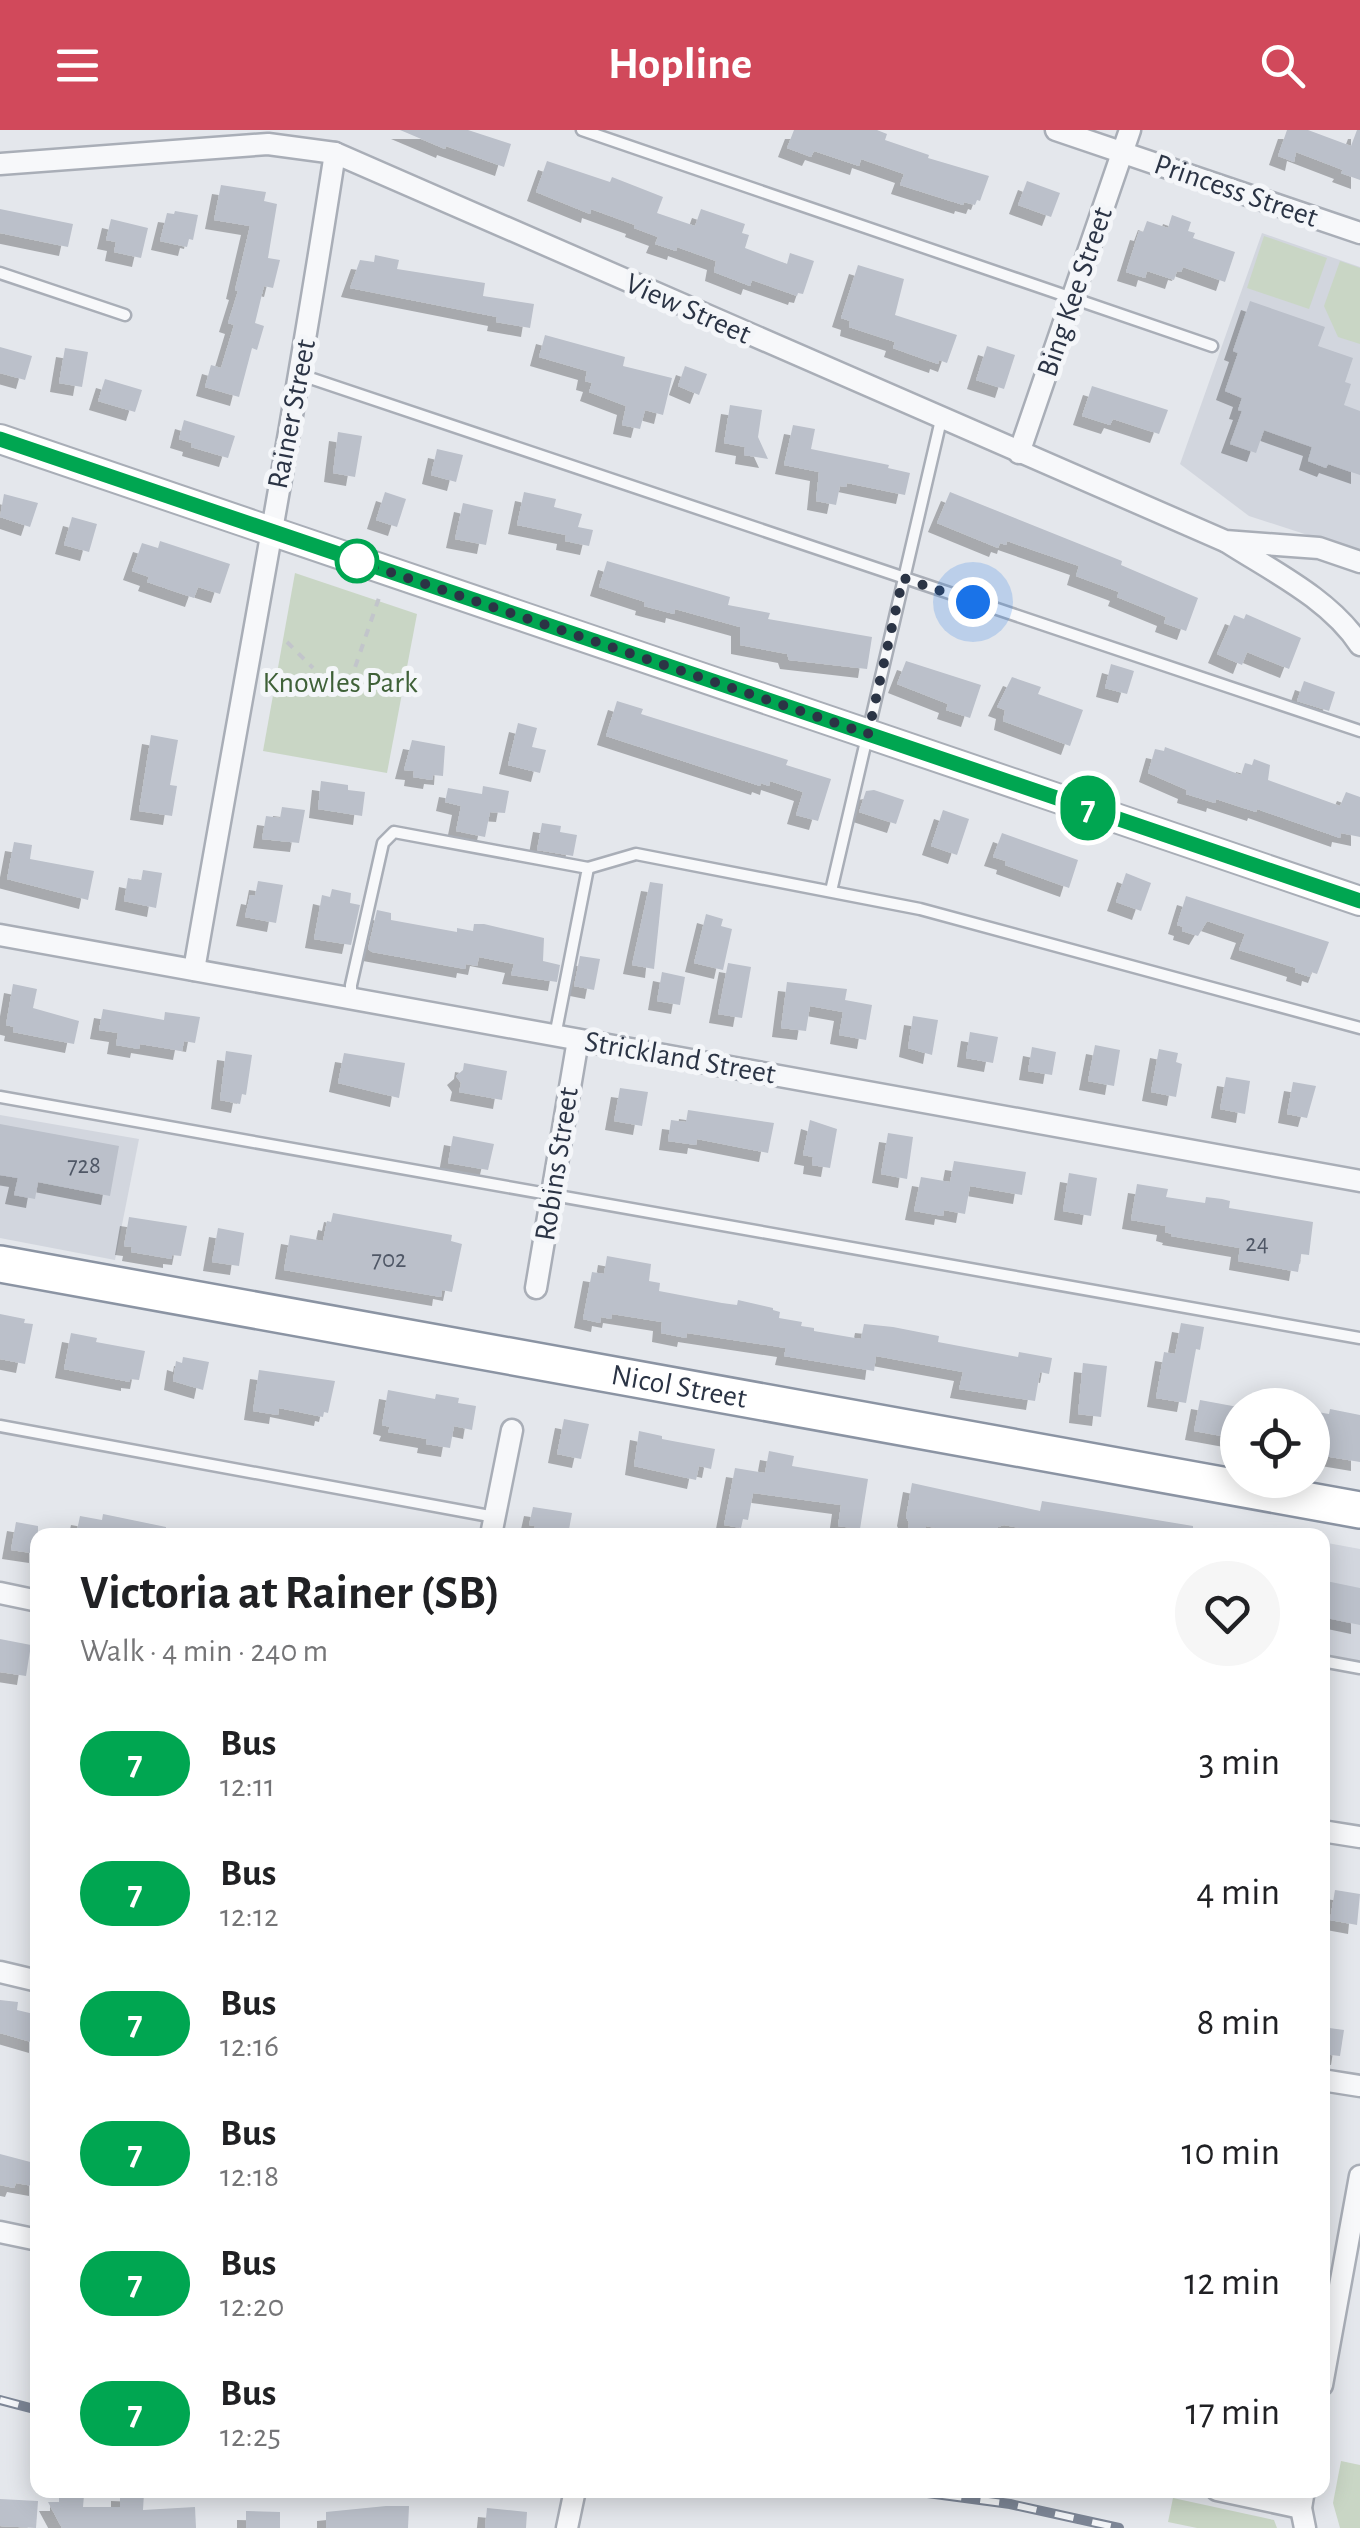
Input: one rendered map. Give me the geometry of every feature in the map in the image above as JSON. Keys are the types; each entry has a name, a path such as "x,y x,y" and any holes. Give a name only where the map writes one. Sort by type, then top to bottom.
{"highway":[{"name":"Nicol Street","path":"0,1264 1360,1510"}],"street":[{"name":"Princess Street","path":"1056,130 1360,233"},
{"name":"Bing Kee Street","path":"1019,453 1130,130"},
{"name":"View Street","path":"0,164 268,144 336,153 1225,541 1319,548 1360,562"},
{"name":"Rainer Street","path":"194,970 301,375 336,153"},
{"path":"0,439 1360,901"},
{"path":"1225,541 1304,592 1353,634 1360,645"},
{"name":"Strickland Street","path":"0,936 1360,1180"},
{"name":"Robins Street","path":"536,1288 578,1040"},
{"path":"493,1526 512,1430"},
{"path":"0,1594 30,1599"},
{"path":"1330,1832 1360,1837"},
{"path":"0,1972 30,1979"},
{"path":"1330,2081 1360,2086"},
{"path":"1330,2341 1360,2176"},
{"path":"0,2232 30,2238"},
{"path":"567,2528 574,2498"},
{"path":"1253,2498 1303,2509"}],"lane":[{"path":"582,130 1212,346"},
{"path":"0,272 124,315"},
{"path":"301,375 1360,731"},
{"path":"830,891 941,420"},
{"path":"352,999 351,985 383,843 394,832 588,868 636,854 920,909 1360,1028"},
{"path":"555,1036 588,868"},
{"path":"0,1097 1360,1338"},
{"path":"0,1426 493,1526"},
{"path":"1330,1662 1360,1668"}],"path":[{"path":"350,682 388,571"},
{"path":"286,642 312,668"}],"shaded area":[{"path":"1262,233 1360,267 1360,552 1249,516 1180,464"},
{"path":"0,1115 139,1139 115,1260 0,1238"},
{"path":"1330,1543 1360,1549 1360,1661 1330,1655"}],"green space":[{"path":"1264,236 1327,258 1309,309 1247,288"},
{"path":"1340,261 1360,268 1360,344 1338,337 1324,306"},
{"name":"Knowles Park","path":"295,573 417,614 387,773 263,751"},
{"path":"1341,2461 1360,2465 1360,2528 1340,2528 1333,2503"},
{"path":"1173,2498 1274,2520 1277,2528 1197,2528 1168,2522"}],"building":[{"path":"400,130 468,130 511,144 504,167"},
{"path":"794,130 877,130 887,134 885,140 929,155 928,158 989,176 980,201 963,205 900,185 904,174 861,159 859,166 814,151 811,157 787,148"},
{"path":"1287,130 1308,130 1351,146 1360,130 1360,180 1296,152 1294,162 1278,156"},
{"path":"547,161 610,182 612,177 663,197 657,213 695,226 701,209 745,224 742,233 749,235 745,248 787,264 790,253 814,261 803,294 797,296 752,280 750,286 714,272 716,261 677,247 676,251 655,244 658,237 634,228 635,225 591,209 590,214 536,192"},
{"path":"1027,181 1060,193 1051,217 1018,205"},
{"path":"221,185 266,192 264,201 277,204 268,258 280,260 273,288 264,286 255,323 264,326 257,350 252,348 239,397 205,387 211,365 221,368 234,325 228,323 250,226 214,220"},
{"path":"0,209 73,224 68,247 0,233"},
{"path":"167,213 198,215 193,240 189,239 187,247 160,241"},
{"path":"1172,215 1191,222 1188,231 1195,233 1193,238 1235,252 1225,282 1183,267 1174,280 1147,271 1145,278 1126,272 1139,231 1143,232 1147,221 1168,228"},
{"path":"111,219 148,228 141,258 114,252 116,242 106,240"},
{"path":"375,255 399,260 397,269 485,283 483,296 534,304 530,328 496,322 497,317 350,288 360,260 374,262"},
{"path":"858,265 904,279 895,315 957,335 947,363 939,360 938,364 893,348 895,342 849,327 850,321 841,318"},
{"path":"1250,301 1325,327 1318,346 1353,358 1345,382 1351,384 1344,405 1360,411 1360,475 1308,461 1312,447 1264,430 1256,453 1230,444 1242,411 1238,410 1242,398 1225,391"},
{"path":"545,335 625,357 623,366 672,378 663,415 645,410 640,429 622,425 626,406 589,392 592,383 585,381 587,371 539,357"},
{"path":"987,346 1015,355 1004,389 976,380"},
{"path":"0,347 32,356 25,380 0,373"},
{"path":"65,348 88,352 82,387 59,383"},
{"path":"685,366 707,374 699,395 678,386"},
{"path":"105,379 142,390 135,412 98,401"},
{"path":"1092,386 1168,410 1159,434 1113,419 1110,425 1082,416"},
{"path":"730,405 762,410 758,437 768,459 744,455 745,447 724,443"},
{"path":"184,420 235,436 228,458 191,447 192,443 179,439"},
{"path":"793,425 815,429 811,449 910,473 905,495 847,483 846,487 840,486 836,505 816,501 819,472 784,465"},
{"path":"338,432 362,436 355,477 333,473"},
{"path":"437,449 463,455 456,482 431,475"},
{"path":"385,492 406,499 397,527 376,520"},
{"path":"524,492 556,499 554,507 582,514 578,527 593,530 589,546 565,541 566,535 517,525"},
{"path":"950,492 1122,561 1121,565 1198,598 1186,631 1164,623 1166,617 1117,597 1119,592 1076,576 1079,566 1007,541 998,548 937,523"},
{"path":"4,494 38,503 30,527 0,517"},
{"path":"463,503 493,510 486,545 455,539"},
{"path":"72,517 97,524 89,552 64,545"},
{"path":"160,541 230,564 220,594 198,587 194,598 147,582 149,577 132,571 142,543 158,548"},
{"path":"607,561 730,597 728,605 770,613 768,619 872,637 867,669 789,660 787,654 740,645 740,627 675,609 674,614 644,606 645,602 599,587"},
{"path":"1246,614 1301,638 1289,669 1247,652 1242,665 1217,654 1234,615 1244,619"},
{"path":"906,661 981,685 970,718 946,710 948,704 897,684"},
{"path":"1111,664 1134,671 1127,694 1105,688"},
{"path":"1012,677 1041,687 1038,694 1083,710 1070,746 1003,721 1005,710 997,707"},
{"path":"1304,681 1335,692 1329,711 1297,701"},
{"path":"617,701 643,709 641,714 788,760 786,765 831,779 818,821 796,815 803,792 770,781 769,786 760,786 606,736"},
{"path":"518,723 537,728 532,747 546,750 540,773 508,765"},
{"path":"151,735 178,740 170,785 177,786 172,816 139,811"},
{"path":"412,740 445,746 443,776 433,775 432,780 413,777 414,771 404,770"},
{"path":"1165,747 1241,775 1245,763 1252,765 1254,759 1270,765 1268,780 1340,806 1346,792 1360,797 1360,837 1341,833 1340,838 1257,809 1256,812 1186,794 1187,790 1148,773 1155,749 1164,751"},
{"path":"321,781 365,792 362,816 318,809"},
{"path":"483,786 509,791 505,813 490,812 485,837 456,831 461,806 445,802 448,788 482,794"},
{"path":"866,791 904,800 896,824 859,812"},
{"path":"282,807 305,810 299,843 262,839 266,816 280,818"},
{"path":"943,810 969,819 957,855 931,846"},
{"path":"542,823 561,826 560,832 577,835 573,856 537,850"},
{"path":"1002,833 1078,860 1069,888 993,857"},
{"path":"14,842 32,845 30,859 94,871 88,900 7,879"},
{"path":"143,870 162,873 156,908 124,901 128,878 141,881"},
{"path":"1126,873 1151,883 1141,911 1116,902"},
{"path":"258,881 283,885 276,923 245,917"},
{"path":"650,882 663,884 654,969 632,965"},
{"path":"332,889 351,893 350,903 360,905 351,945 314,939 322,895 330,897"},
{"path":"1186,896 1329,942 1317,974 1311,972 1310,977 1295,972 1296,968 1239,950 1245,934 1207,921 1198,936 1182,931 1183,927 1177,925"},
{"path":"377,910 391,913 391,920 457,932 457,928 473,931 474,924 484,924 544,938 543,961 560,965 557,982 511,975 514,964 479,957 477,966 466,964 465,969 372,952 368,949"},
{"path":"706,914 723,919 721,926 732,929 723,970 694,963"},
{"path":"580,956 600,959 594,990 574,986"},
{"path":"728,963 751,967 742,1018 718,1014"},
{"path":"662,972 685,977 680,1005 657,1001"},
{"path":"787,982 847,989 845,1000 872,1005 866,1040 839,1035 843,1012 810,1006 806,1031 781,1028"},
{"path":"13,984 37,989 33,1008 79,1021 74,1044 13,1032 14,1027 6,1025"},
{"path":"103,1009 164,1020 165,1012 200,1017 195,1043 184,1041 182,1051 140,1044 139,1049 116,1045 118,1033 99,1030"},
{"path":"913,1016 938,1020 932,1055 908,1048"},
{"path":"970,1032 998,1037 993,1063 966,1058"},
{"path":"1095,1045 1120,1050 1114,1086 1088,1081"},
{"path":"1032,1047 1056,1052 1052,1075 1028,1071"},
{"path":"1159,1049 1178,1053 1176,1062 1182,1064 1176,1097 1151,1092"},
{"path":"226,1051 252,1055 246,1095 242,1094 240,1104 220,1100"},
{"path":"344,1053 405,1063 399,1098 338,1083"},
{"path":"464,1063 507,1071 502,1100 459,1092 461,1083 456,1076"},
{"path":"1226,1077 1250,1081 1245,1114 1220,1109"},
{"path":"1293,1082 1316,1086 1307,1118 1287,1114"},
{"path":"620,1088 648,1092 642,1126 614,1121"},
{"path":"688,1110 774,1123 768,1153 697,1139 696,1145 668,1141 671,1120 686,1122"},
{"path":"810,1120 837,1129 830,1168 812,1165 813,1157 803,1155"},
{"path":"0,1124 119,1146 110,1196 38,1182 35,1199 14,1195 18,1178 0,1175"},
{"path":"888,1133 913,1137 907,1179 881,1174"},
{"path":"453,1136 494,1144 488,1170 448,1163"},
{"path":"954,1161 1026,1172 1022,1195 970,1186 965,1214 944,1210 943,1216 914,1211 921,1177 950,1182"},
{"path":"1069,1173 1097,1178 1091,1216 1063,1211"},
{"path":"1137,1184 1168,1189 1166,1197 1205,1203 1206,1197 1222,1199 1230,1201 1229,1208 1313,1222 1309,1255 1301,1254 1298,1272 1238,1261 1240,1248 1171,1236 1165,1232 1166,1226 1131,1220"},
{"path":"333,1213 452,1235 451,1241 462,1244 452,1292 442,1290 441,1297 284,1270 290,1235 323,1241"},
{"path":"129,1217 187,1226 181,1256 172,1255 172,1259 131,1252 132,1247 124,1246"},
{"path":"218,1228 244,1233 239,1266 212,1262"},
{"path":"607,1256 651,1264 649,1281 660,1283 659,1291 773,1308 780,1312 779,1318 802,1322 801,1326 814,1331 861,1339 864,1324 893,1327 939,1336 938,1342 1018,1357 1019,1352 1052,1358 1049,1374 1040,1372 1035,1401 959,1389 963,1372 876,1356 874,1371 784,1356 786,1348 687,1333 686,1338 661,1333 662,1322 612,1314 611,1319 601,1317 600,1323 583,1319 592,1272 604,1274"},
{"path":"0,1314 33,1324 25,1364 0,1359"},
{"path":"1181,1323 1204,1327 1186,1403 1156,1398 1164,1352 1175,1354"},
{"path":"71,1333 145,1351 139,1380 130,1382 64,1369"},
{"path":"183,1357 209,1362 203,1390 173,1381 176,1361 182,1363"},
{"path":"1083,1363 1107,1366 1101,1417 1078,1414"},
{"path":"259,1370 335,1381 328,1413 324,1412 323,1417 279,1408 278,1415 253,1411"},
{"path":"388,1390 435,1399 436,1394 459,1398 458,1403 476,1406 472,1430 454,1426 450,1448 388,1432 390,1427 382,1425"},
{"path":"1200,1400 1220,1404 1220,1436 1194,1431"},
{"path":"1330,1409 1360,1415 1360,1462 1330,1457"},
{"path":"564,1419 589,1424 581,1459 557,1454"},
{"path":"639,1431 715,1449 711,1469 699,1466 696,1480 634,1466"},
{"path":"769,1451 794,1456 792,1466 868,1479 860,1528 838,1526 841,1505 753,1493 748,1520 743,1519 741,1528 724,1525 735,1468 765,1473"},
{"path":"912,1483 1040,1511 1042,1501 1193,1528 1004,1525 908,1528 906,1517"},
{"path":"533,1507 572,1513 569,1528 529,1525"},
{"path":"103,1514 166,1528 77,1528 80,1516 102,1520"},
{"path":"16,1522 38,1526 30,1528 30,1553 11,1550"},
{"path":"1330,1582 1360,1588 1360,1625 1330,1619"},
{"path":"0,1639 30,1645 26,1676 0,1672"},
{"path":"1335,1890 1360,1894 1357,1925 1330,1920"},
{"path":"0,2000 18,2002 17,2010 30,2013 30,2042 0,2033"},
{"path":"1330,2028 1344,2030 1340,2056 1330,2055"},
{"path":"0,2154 30,2162 30,2186 0,2185"},
{"path":"84,2498 83,2507 120,2507 120,2498 144,2498 143,2510 195,2507 196,2528 62,2528 48,2502"},
{"path":"0,2499 38,2501 36,2528 0,2526"},
{"path":"409,2506 408,2528 326,2528 326,2512"},
{"path":"487,2508 527,2512 526,2528 485,2528"},
{"path":"246,2511 280,2512 280,2528 246,2528"}],"railway":[{"path":"0,2400 30,2408"},
{"path":"965,2498 1119,2528"}],"bus line":[{"name":"7","path":"0,439 1360,901"}],"route":[{"path":"357,561 868,734 903,578 973,602"}]}
